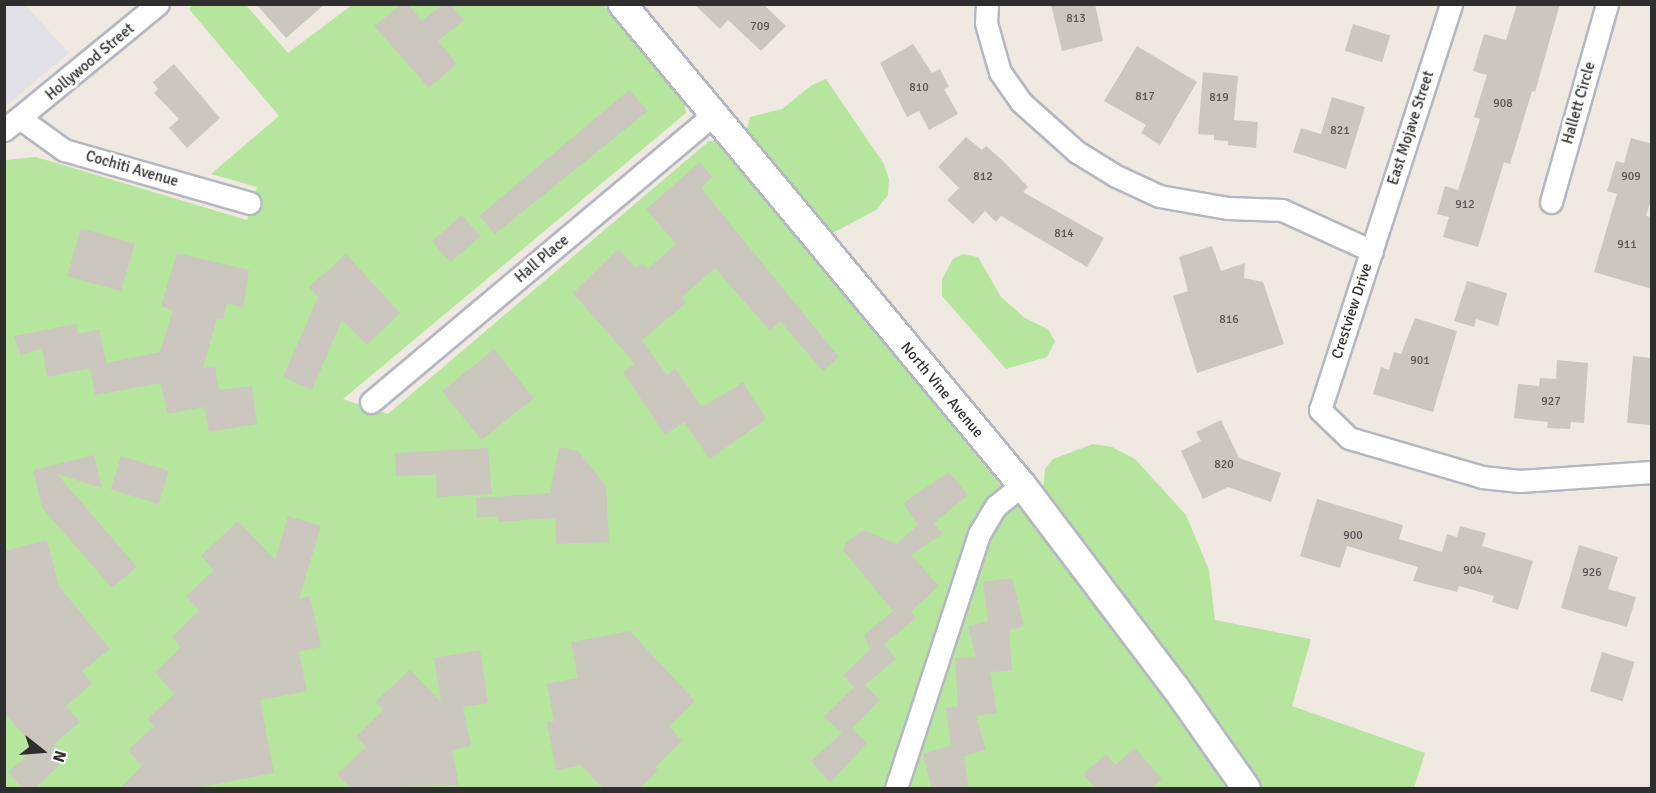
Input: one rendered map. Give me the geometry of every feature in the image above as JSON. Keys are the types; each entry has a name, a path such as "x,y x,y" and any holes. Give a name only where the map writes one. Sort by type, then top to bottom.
{"street":[{"name":"Hollywood Street","path":"13,125 158,4"},
{"name":"North Vine Avenue","path":"622,4 1022,485 1176,687 1246,789"},
{"name":"Crestview Drive","path":"987,4 986,23 1000,72 1021,102 1077,152 1116,176 1159,196 1228,208 1282,210 1372,251 1316,412 1349,438 1482,477 1520,481 1652,472"},
{"name":"East Mojave Street","path":"1372,251 1450,4"},
{"name":"Hallett Circle","path":"1551,202 1606,4"},
{"name":"Hall Place","path":"371,402 713,115"},
{"name":"Cochiti Avenue","path":"13,125 64,150 250,203"},
{"path":"896,789 979,534 996,506 1022,485"}],"shaded area":[{"path":"5,4 25,5 69,53 5,107"}],"green space":[{"path":"194,4 246,5 288,53 352,5 604,5 684,102 686,113 343,399 388,414 709,141 718,141 1068,567 1230,788 5,788 5,160 36,157 247,220 257,187 211,174 279,116 189,9"},
{"path":"826,79 884,164 889,179 888,195 876,210 831,234 746,132 750,117 782,109 812,85"},
{"path":"963,254 978,257 1001,297 1025,318 1048,329 1055,342 1047,357 1006,369 942,296 942,279 953,259"},
{"path":"1093,444 1112,447 1135,459 1186,515 1209,570 1215,620 1311,639 1292,706 1425,753 1414,788 1261,788 1207,707 1043,492 1045,469 1053,459"}],"building":[{"path":"256,4 325,4 286,38"},
{"path":"402,4 408,4 422,21 443,4 450,4 464,20 438,41 457,64 429,88 374,26"},
{"path":"694,4 763,4 786,26 761,51 728,20 720,29"},
{"path":"1051,4 1095,4 1103,41 1062,51"},
{"path":"1517,4 1560,4 1535,92 1532,91 1510,164 1504,162 1478,247 1443,237 1449,217 1437,214 1445,186 1458,190 1480,119 1474,117 1487,75 1473,71 1484,34 1506,40"},
{"path":"1353,24 1390,35 1382,62 1345,51"},
{"path":"913,44 932,73 940,69 949,87 944,89 958,114 929,130 919,111 907,117 880,63"},
{"path":"1137,46 1197,82 1160,145 1141,133 1146,125 1104,101"},
{"path":"174,64 220,118 187,148 169,128 179,119 154,93 158,89 153,82"},
{"path":"1203,72 1238,76 1234,120 1258,122 1256,148 1228,145 1228,141 1214,140 1214,135 1198,134"},
{"path":"629,90 648,111 495,234 479,216"},
{"path":"1332,97 1365,107 1346,169 1293,152 1301,128 1321,134"},
{"path":"966,137 982,150 986,146 1002,160 1028,187 1023,192 1104,238 1087,267 1001,216 996,222 985,211 973,224 947,200 959,188 938,167"},
{"path":"1631,138 1652,144 1652,197 1646,216 1652,217 1652,289 1594,272 1617,194 1607,191 1616,161 1624,163"},
{"path":"700,162 712,177 701,188 839,357 823,371 780,321 770,331 715,268 682,297 686,303 642,340 667,375 675,368 702,407 743,382 766,419 710,459 684,422 665,435 623,372 635,364 573,293 618,249 636,268 642,263 648,269 676,244 646,209"},
{"path":"462,215 480,236 450,262 432,241"},
{"path":"81,228 135,243 121,291 67,276"},
{"path":"1212,246 1221,271 1245,263 1244,278 1263,282 1284,344 1197,373 1173,296 1188,291 1179,257"},
{"path":"177,253 249,270 243,308 227,303 223,319 217,318 203,368 215,366 219,390 252,386 257,424 209,432 204,407 167,414 161,383 95,395 90,368 47,377 42,348 21,356 14,336 76,324 78,334 99,329 106,363 160,352 173,310 161,306"},
{"path":"346,254 400,313 367,345 342,320 312,390 283,377 318,297 309,287"},
{"path":"1467,281 1507,293 1498,326 1476,319 1474,327 1454,321"},
{"path":"1415,318 1457,331 1433,412 1373,394 1381,367 1389,370 1394,352 1401,354"},
{"path":"494,349 534,398 482,440 442,391"},
{"path":"1633,356 1652,358 1652,425 1627,423"},
{"path":"1557,360 1588,363 1584,423 1571,422 1570,429 1547,428 1548,422 1514,418 1518,384 1539,386 1540,378 1556,379"},
{"path":"1221,420 1239,458 1281,473 1271,502 1228,487 1203,499 1181,451 1201,441 1196,432"},
{"path":"559,447 578,451 606,486 609,542 556,544 555,518 498,522 498,516 477,518 476,498 550,493"},
{"path":"488,448 492,494 437,497 436,475 396,476 395,453"},
{"path":"94,455 102,488 57,474 137,567 112,588 42,508 33,470"},
{"path":"121,456 169,471 159,504 111,489"},
{"path":"949,472 968,495 934,523 942,534 911,555 939,586 911,611 916,618 884,644 896,659 865,685 880,700 852,729 867,743 830,783 811,761 842,733 824,717 854,687 843,675 870,650 864,635 893,611 843,550 846,542 864,530 896,544 918,525 903,503"},
{"path":"1317,499 1403,525 1399,539 1442,552 1447,534 1457,537 1460,526 1486,533 1482,546 1533,561 1518,610 1492,602 1494,596 1459,586 1457,592 1413,581 1418,567 1347,546 1340,568 1300,556"},
{"path":"288,516 321,526 299,599 310,596 321,647 299,652 307,691 260,700 274,773 190,789 119,789 142,766 128,750 154,726 147,719 174,694 155,672 181,647 172,637 199,610 186,596 214,570 201,556 238,521 275,560"},
{"path":"47,540 59,586 110,649 82,671 92,684 66,706 80,722 53,745 66,759 34,789 23,789 8,772 36,748 4,713 4,551"},
{"path":"1579,545 1618,557 1608,589 1636,597 1627,627 1561,608"},
{"path":"1012,578 1024,626 1009,630 1012,671 990,672 997,713 976,716 986,750 964,756 969,789 932,789 923,754 951,745 946,708 958,706 955,658 976,657 968,626 988,621 983,582"},
{"path":"630,631 695,701 669,726 682,741 655,767 658,771 639,789 604,789 581,765 556,770 547,722 554,721 547,684 578,678 571,642"},
{"path":"480,650 488,703 463,707 471,746 452,750 459,785 351,789 337,774 366,747 356,737 383,710 375,702 410,670 441,702 434,658"},
{"path":"1602,652 1635,662 1623,701 1590,691"},
{"path":"1135,748 1162,779 1151,789 1096,789 1083,774 1106,754 1115,765"}]}
